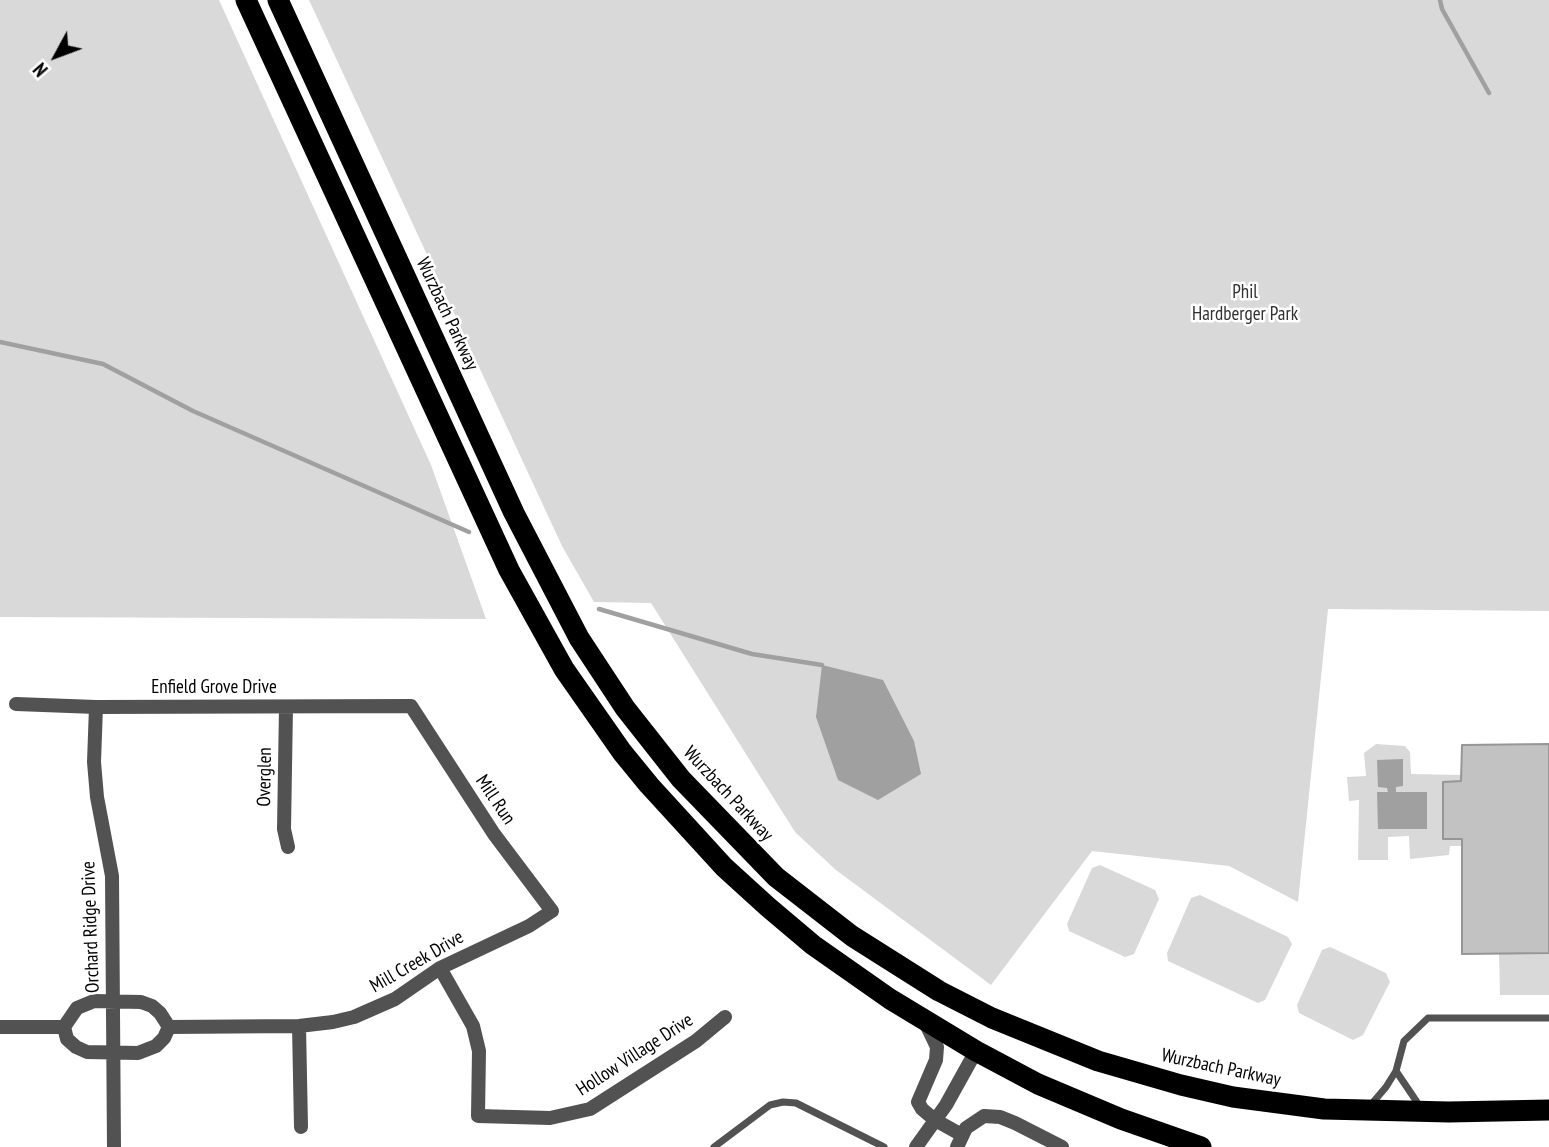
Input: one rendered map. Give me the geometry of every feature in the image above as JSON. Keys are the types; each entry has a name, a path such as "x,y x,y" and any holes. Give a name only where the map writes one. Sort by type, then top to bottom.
{"highway":[{"path":"246,0 529,609 564,669 642,777 724,867 813,945 925,1022 1038,1084 1121,1119 1201,1147"},
{"name":"Wurzbach Parkway","path":"278,0 513,513 579,638 625,708 681,779 776,877 835,924 892,963 992,1018 1098,1062 1181,1085 1283,1105 1365,1111 1549,1110"}],"street":[{"name":"Enfield Grove Drive","path":"16,704 96,707 411,706"},
{"name":"Mill Run","path":"411,706 479,812 552,911"},
{"name":"Orchard Ridge Drive","path":"96,707 94,762 97,797 112,876 114,1147"},
{"name":"Overglen","path":"286,707 284,829 288,847"},
{"name":"Mill Creek Drive","path":"169,1027 299,1026 333,1022 375,1009 395,999 440,968 529,926 552,911"},
{"name":"Hollow Village Drive","path":"440,968 473,1027 479,1051 478,1116 550,1118 590,1109 696,1041 725,1017"},
{"path":"113,1001 141,1002 152,1006 169,1027 164,1038 138,1053 87,1052 67,1039 64,1027 70,1014 84,1003 113,1001"},
{"path":"925,1022 937,1047 936,1060 918,1102 922,1110 959,1141 966,1128 984,1116 1000,1117 1032,1130 1062,1147"},
{"path":"299,1026 300,1127"},
{"path":"0,1027 64,1027"},
{"path":"916,1147 976,1051"}],"lane":[{"path":"1365,1111 1396,1071 1404,1041 1428,1018 1549,1018"},
{"path":"1396,1071 1406,1090 1425,1112"},
{"path":"714,1147 770,1105 783,1101 796,1102 884,1147"}],"green space":[{"path":"0,0 219,0 431,465 486,619 0,617"},
{"name":"Phil Hardberger Park","path":"309,0 1549,0 1549,611 1328,609 1298,902 1229,866 1092,851 991,985 836,870 795,832 651,603 594,602 562,546"},
{"path":"1376,744 1405,746 1410,752 1411,774 1462,775 1462,781 1442,783 1443,839 1462,839 1462,846 1450,846 1449,855 1410,859 1409,836 1388,837 1388,860 1358,860 1359,800 1349,801 1347,777 1366,776 1364,753"},
{"path":"1100,865 1155,890 1159,899 1134,954 1125,957 1069,931 1067,924 1092,868"},
{"path":"1200,895 1288,937 1292,944 1265,1000 1258,1003 1168,961 1167,953 1191,898"},
{"path":"1330,947 1386,973 1390,982 1363,1035 1353,1040 1299,1013 1297,1005 1322,950"},
{"path":"1499,953 1549,953 1549,995 1500,995"}],"shaded area":[{"path":"822,665 883,680 914,741 921,774 878,800 838,780 816,717"},
{"path":"1403,759 1403,786 1396,787 1396,792 1427,792 1427,829 1378,829 1377,792 1388,792 1387,788 1378,787 1377,760"}],"building":[{"path":"1549,744 1549,953 1462,954 1462,839 1443,839 1443,782 1461,781 1462,745"}],"waterway":[{"path":"1440,0 1442,9 1489,93"},
{"path":"0,342 103,364 193,411 469,532"},
{"path":"599,609 752,654 822,665"}]}
